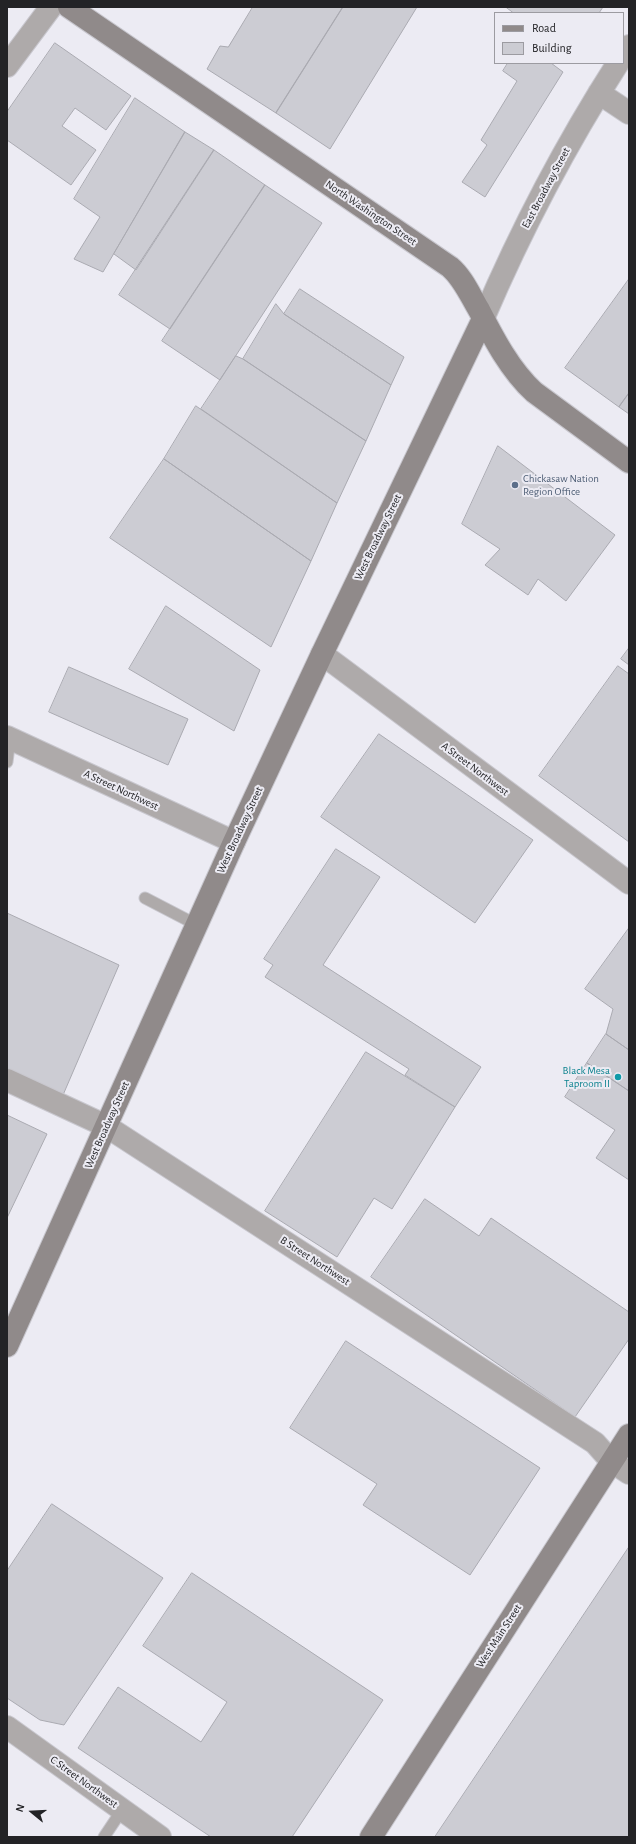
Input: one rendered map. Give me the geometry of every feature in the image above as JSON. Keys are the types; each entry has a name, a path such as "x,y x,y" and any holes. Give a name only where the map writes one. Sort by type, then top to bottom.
{"main road":[{"name":"North Washington Street","path":"69,7 459,274 483,319 524,383 629,462"},
{"name":"West Broadway Street","path":"7,1346 234,842 322,654 483,319"},
{"name":"West Main Street","path":"371,1837 611,1460 629,1435"}],"street":[{"path":"7,66 51,7"},
{"name":"East Broadway Street","path":"483,319 528,221 599,93 617,64"},
{"path":"599,93 629,113"},
{"name":"A Street Northwest","path":"322,654 629,883"},
{"name":"A Street Northwest","path":"8,738 234,842"},
{"name":"B Street Northwest","path":"7,1080 106,1126 595,1443 611,1460 629,1473"},
{"name":"C Street Northwest","path":"7,1727 160,1837"}],"lane":[{"path":"7,762 8,738"},
{"path":"145,898 197,925"},
{"path":"104,1837 122,1810"}],"building":[{"path":"253,7 343,7 276,113 207,69 220,46 228,47"},
{"path":"343,7 417,7 330,149 276,113"},
{"path":"506,7 603,7 600,12 513,12"},
{"path":"55,43 131,96 106,130 75,108 62,126 96,150 71,185 7,140 7,112"},
{"path":"507,64 552,64 563,72 485,197 462,182 487,145 481,140 517,81 503,71"},
{"path":"135,98 185,132 103,272 74,259 100,217 74,199"},
{"path":"185,132 214,150 136,270 114,254"},
{"path":"214,150 265,185 170,329 119,295"},
{"path":"265,185 322,223 220,380 162,341"},
{"path":"629,279 629,393 619,407 565,368"},
{"path":"300,289 404,357 391,385 284,314"},
{"path":"276,304 284,314 391,385 366,441 243,359"},
{"path":"236,356 243,359 366,441 337,503 201,409"},
{"path":"629,393 629,414 619,407"},
{"path":"196,406 337,503 311,561 164,459"},
{"name":"Chickasaw Nation Region Office","path":"498,446 615,535 566,601 538,579 528,595 485,565 500,549 462,524"},
{"path":"164,459 311,561 271,647 110,538"},
{"path":"166,606 260,670 234,731 129,669"},
{"path":"629,648 629,665 621,659"},
{"path":"618,666 629,674 629,842 539,776"},
{"path":"69,667 188,719 168,765 49,712"},
{"path":"379,734 533,840 475,923 321,817"},
{"path":"336,849 380,877 323,965 481,1067 455,1107 405,1075 409,1069 265,977 273,965 264,959"},
{"path":"7,913 119,965 60,1102 7,1076"},
{"path":"629,928 629,1050 606,1034 613,1009 585,989"},
{"name":"Black Mesa Taproom II","path":"606,1034 629,1050 629,1091 587,1063"},
{"path":"366,1052 455,1107 392,1209 374,1198 337,1257 265,1211"},
{"path":"587,1063 629,1091 629,1180 596,1158 615,1130 565,1097"},
{"path":"7,1115 47,1134 7,1218"},
{"path":"425,1199 479,1236 491,1218 629,1312 629,1339 575,1417 371,1277"},
{"path":"346,1341 540,1468 470,1575 363,1505 377,1484 290,1428"},
{"path":"52,1504 163,1578 64,1725 40,1720 7,1698 7,1571"},
{"path":"629,1547 629,1837 435,1837"},
{"path":"192,1573 383,1700 292,1837 211,1837 78,1748 118,1687 201,1742 227,1702 143,1646"}],"place":[{"name":"Chickasaw Nation Region Office","path":"515,485"},
{"name":"Black Mesa Taproom II","path":"618,1077"}]}
